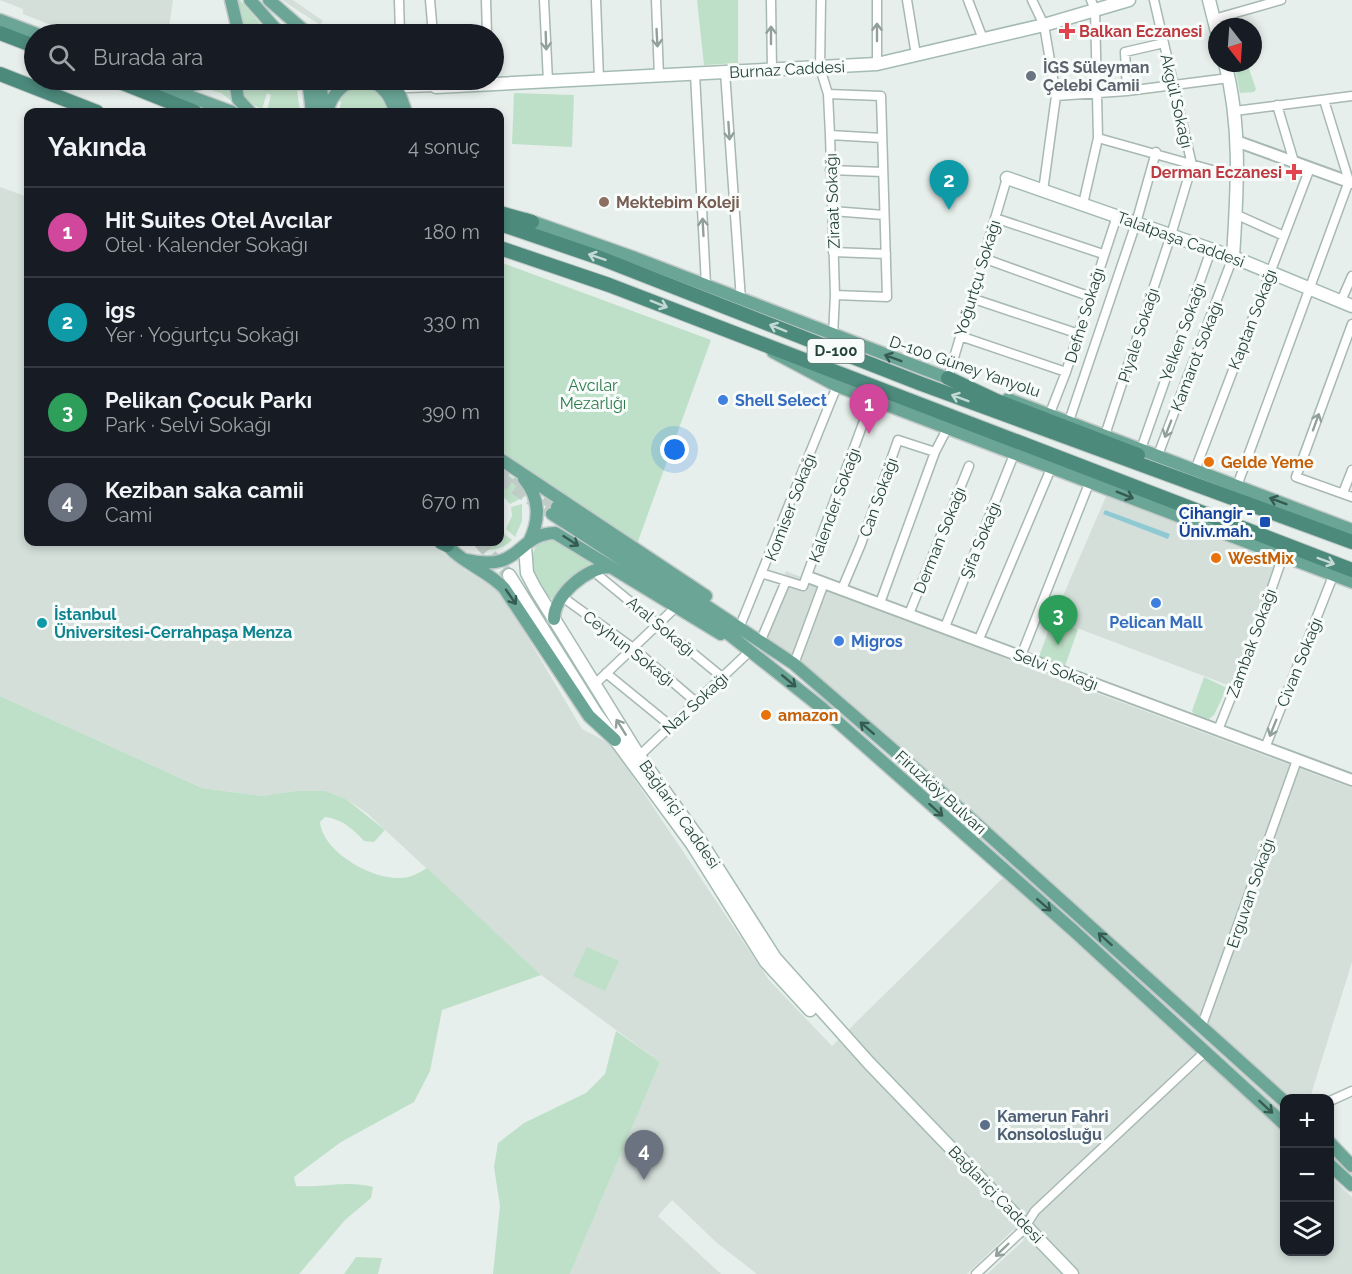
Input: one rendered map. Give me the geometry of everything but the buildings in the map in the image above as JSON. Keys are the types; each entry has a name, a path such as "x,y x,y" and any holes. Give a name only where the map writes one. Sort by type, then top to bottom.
{"highway":[{"path":"0,33 24,42"},
{"path":"0,74 22,83"},
{"path":"39,90 84,108"},
{"path":"140,90 185,108"},
{"path":"504,212 532,222"},
{"name":"D-100","path":"504,225 600,258 919,383 1352,542"},
{"name":"D-100","path":"504,249 609,285 1352,570"},
{"path":"504,254 525,256"},
{"path":"948,378 997,401 1126,450 1165,468 1173,476"}],"main road":[{"path":"231,0 237,24"},
{"path":"250,0 271,24"},
{"path":"267,0 285,24"},
{"path":"267,0 296,24"},
{"name":"Burnaz Caddesi","path":"504,82 877,64 1044,25 1093,5 1129,0"},
{"path":"1209,0 1214,18"},
{"path":"0,20 24,29"},
{"path":"1227,72 1235,111 1238,177 1233,257"},
{"path":"0,79 22,83"},
{"path":"173,90 221,108"},
{"path":"237,90 238,99 246,108"},
{"path":"310,90 312,108"},
{"path":"322,90 324,108"},
{"path":"327,108 339,90"},
{"path":"384,90 393,108"},
{"path":"396,90 405,108"},
{"name":"Talatpaşa Caddesi","path":"1007,178 1233,257 1347,303"},
{"name":"D-100 Güney Yanyolu","path":"532,222 706,285 833,336 1050,413 1352,530"},
{"path":"762,344 800,368 837,386 1352,582"},
{"path":"504,462 695,588 740,627"},
{"path":"504,466 516,471 526,480 537,505 537,519 527,544"},
{"name":"Firuzköy Bulvarı","path":"1280,1097 1007,851 794,664 761,640 554,510 692,605 822,708 1206,1051 1280,1120"},
{"path":"467,560 495,563 507,559 527,544 549,533 561,534 709,628 747,647"},
{"name":"Bağlariçi Caddesi","path":"527,544 527,573 639,756 699,839 784,985 868,1063 1072,1274"},
{"path":"448,546 494,577 504,588 589,716 615,740"},
{"path":"554,618 555,605 561,596 593,571 610,567"},
{"name":"Bağlariçi Caddesi","path":"509,575 615,740 743,917"},
{"path":"956,828 972,836 998,855 1007,851"},
{"path":"1136,988 1156,997 1187,1023 1202,1025"},
{"path":"1206,1051 1222,1054 1252,1080 1268,1086"},
{"path":"1334,1148 1352,1166"},
{"path":"1334,1169 1352,1185"}],"street":[{"path":"399,0 400,24"},
{"path":"430,0 432,24"},
{"path":"486,0 487,24"},
{"path":"544,0 548,81"},
{"path":"596,0 599,79"},
{"path":"656,0 659,76"},
{"path":"771,0 772,70"},
{"name":"Ziraat Sokağı","path":"820,0 820,68 828,94 830,135 835,295 833,336"},
{"path":"876,0 877,64"},
{"path":"907,0 916,55"},
{"path":"968,0 982,39"},
{"path":"1032,0 1044,25 1056,96 1043,190"},
{"name":"Akgül Sokağı","path":"1154,0 1192,165 1171,235"},
{"path":"1218,18 1281,0"},
{"path":"1083,204 1098,138 1093,5"},
{"path":"1127,92 1125,52 1164,43"},
{"path":"725,72 741,300"},
{"path":"695,74 706,285"},
{"path":"1056,96 1127,92 1229,78"},
{"path":"828,94 880,96 882,138 887,297 835,295"},
{"path":"1235,111 1352,96"},
{"path":"1237,486 1308,287 1350,182 1324,100"},
{"path":"1277,105 1294,162"},
{"path":"830,135 882,138"},
{"path":"1098,138 1156,152 1192,165 1238,177"},
{"path":"1236,141 1350,182"},
{"path":"1069,421 1136,223 1156,152"},
{"name":"Kaptan Sokağı","path":"1195,470 1310,168"},
{"path":"830,170 883,172"},
{"name":"Yoğurtçu Sokağı","path":"948,378 1007,178"},
{"path":"832,211 884,215"},
{"path":"1235,214 1284,236"},
{"name":"Defne Sokağı","path":"1050,413 1066,372 1117,216"},
{"path":"995,218 1103,254"},
{"name":"Piyale Sokağı","path":"1105,435 1171,235"},
{"name":"Yelken Sokağı","path":"1141,449 1211,250"},
{"path":"833,252 886,254"},
{"name":"Kamarot Sokağı","path":"1158,455 1233,257"},
{"path":"983,258 1091,297"},
{"path":"1347,303 1352,276"},
{"path":"971,298 1078,334"},
{"path":"1352,324 1296,477 1352,497"},
{"path":"960,336 1066,372"},
{"name":"Komiser Sokağı","path":"740,627 764,574 837,386"},
{"name":"Kalender Sokağı","path":"808,577 872,399"},
{"path":"880,603 935,452 948,427"},
{"name":"Can Sokağı","path":"842,589 861,544 898,440 935,452"},
{"name":"Şifa Sokağı","path":"945,627 1015,452"},
{"name":"Derman Sokağı","path":"909,614 969,466"},
{"path":"979,639 1052,466"},
{"path":"1343,493 1352,470"},
{"path":"1021,656 1090,481"},
{"name":"Zambak Sokağı","path":"1218,730 1283,556"},
{"path":"764,574 803,586 808,577"},
{"name":"Aral Sokağı","path":"599,576 722,677"},
{"name":"Civan Sokağı","path":"1265,748 1333,576"},
{"name":"Selvi Sokağı","path":"808,577 1352,780"},
{"path":"761,640 786,581"},
{"path":"794,664 824,583"},
{"name":"Ceyhun Sokağı","path":"561,596 633,648 696,702"},
{"path":"595,684 676,607"},
{"name":"Naz Sokağı","path":"639,756 722,677 747,647"},
{"path":"606,673 671,726"},
{"name":"Erguvan Sokağı","path":"1202,1025 1300,759"},
{"path":"976,1274 1026,1224 1035,1211 1206,1051"},
{"path":"1334,1099 1352,1091"}],"shaded area":[{"path":"0,0 173,0 169,24 48,24 23,14 23,9"},
{"path":"282,0 293,0 323,21 318,24"},
{"path":"0,187 24,196 24,546 434,546 465,570 500,591 582,729 611,744 769,980 832,1046 1024,857 765,638 761,628 786,571 1029,668 1352,788 1352,962 1311,1094 1280,1094 1280,1256 1334,1256 1334,1180 1352,1197 1352,1274 987,1274 1024,1240 1014,1229 967,1274 757,1274 717,1243 672,1200 658,1216 721,1274 570,1274 660,1062 541,975 367,813 346,799 326,791 296,791 261,796 202,788 0,696"},
{"name":"Pelican Mall","path":"1107,494 1283,563 1233,687 1053,619"}],"green space":[{"path":"238,0 260,24 243,24"},
{"path":"697,0 738,0 738,63 704,65"},
{"path":"1236,72 1250,72 1256,89 1254,92 1240,93"},
{"path":"211,90 233,90 237,105 221,93"},
{"path":"242,90 300,90 297,91 299,108 268,108 271,95 267,93 262,108 245,103"},
{"path":"347,90 376,90 381,93 389,108 340,108 341,102 338,100"},
{"path":"514,93 574,95 572,147 512,144"},
{"name":"Avcılar Mezarlığı","path":"504,263 711,340 637,544 534,477 504,452"},
{"path":"504,472 520,482 528,495 510,504 504,497"},
{"path":"522,504 522,521 515,537 506,529 512,516 511,507"},
{"path":"504,534 512,540 504,546"},
{"path":"554,539 591,563 551,599 537,580 532,559 537,544"},
{"path":"476,546 504,546 495,550"},
{"path":"1053,619 1078,629 1064,669 1038,659"},
{"path":"1204,677 1227,688 1214,715 1209,719 1195,715 1192,711"},
{"path":"0,696 202,788 261,796 296,791 326,791 346,799 385,830 374,842 364,841 347,825 325,817 320,822 323,833 339,853 363,869 388,877 407,877 427,868 541,975 442,1010 430,1071 414,1102 341,1142 294,1177 296,1186 354,1184 373,1187 371,1198 345,1220 299,1274 0,1274"},
{"path":"587,947 619,961 605,991 573,976"},
{"path":"616,1031 660,1062 570,1274 493,1274 500,1206 494,1167 498,1143 524,1123 586,1093 605,1074"},
{"path":"356,1257 382,1258 378,1274 344,1274"}],"water":[{"path":"1105,510 1170,534 1168,539 1103,514"}],"tunnel":[{"path":"504,470 557,507"},
{"path":"504,481 552,514"},
{"path":"483,546 509,575"}],"place":[{"name":"Balkan Eczanesi","path":"1067,31"},
{"name":"İGS Süleyman Çelebi Camii","path":"1031,76"},
{"name":"Derman Eczanesi","path":"1294,172"},
{"name":"Mektebim Koleji","path":"604,202"},
{"name":"igs","path":"949,210"},
{"name":"Shell Select","path":"723,400"},
{"name":"Hit Suites Otel Avcılar","path":"869,434"},
{"name":"Gelde Yeme","path":"1209,462"},
{"name":"Cihangir - Üniv.mah.","path":"1265,522"},
{"name":"WestMix","path":"1216,558"},
{"name":"Pelican Mall","path":"1156,603"},
{"name":"İstanbul Üniversitesi-Cerrahpaşa Menza","path":"42,623"},
{"name":"Migros","path":"839,641"},
{"name":"Pelikan Çocuk Parkı","path":"1058,645"},
{"name":"amazon","path":"766,715"},
{"name":"Kamerun Fahri Konsolosluğu","path":"985,1125"},
{"name":"Keziban saka camii","path":"644,1180"}]}
